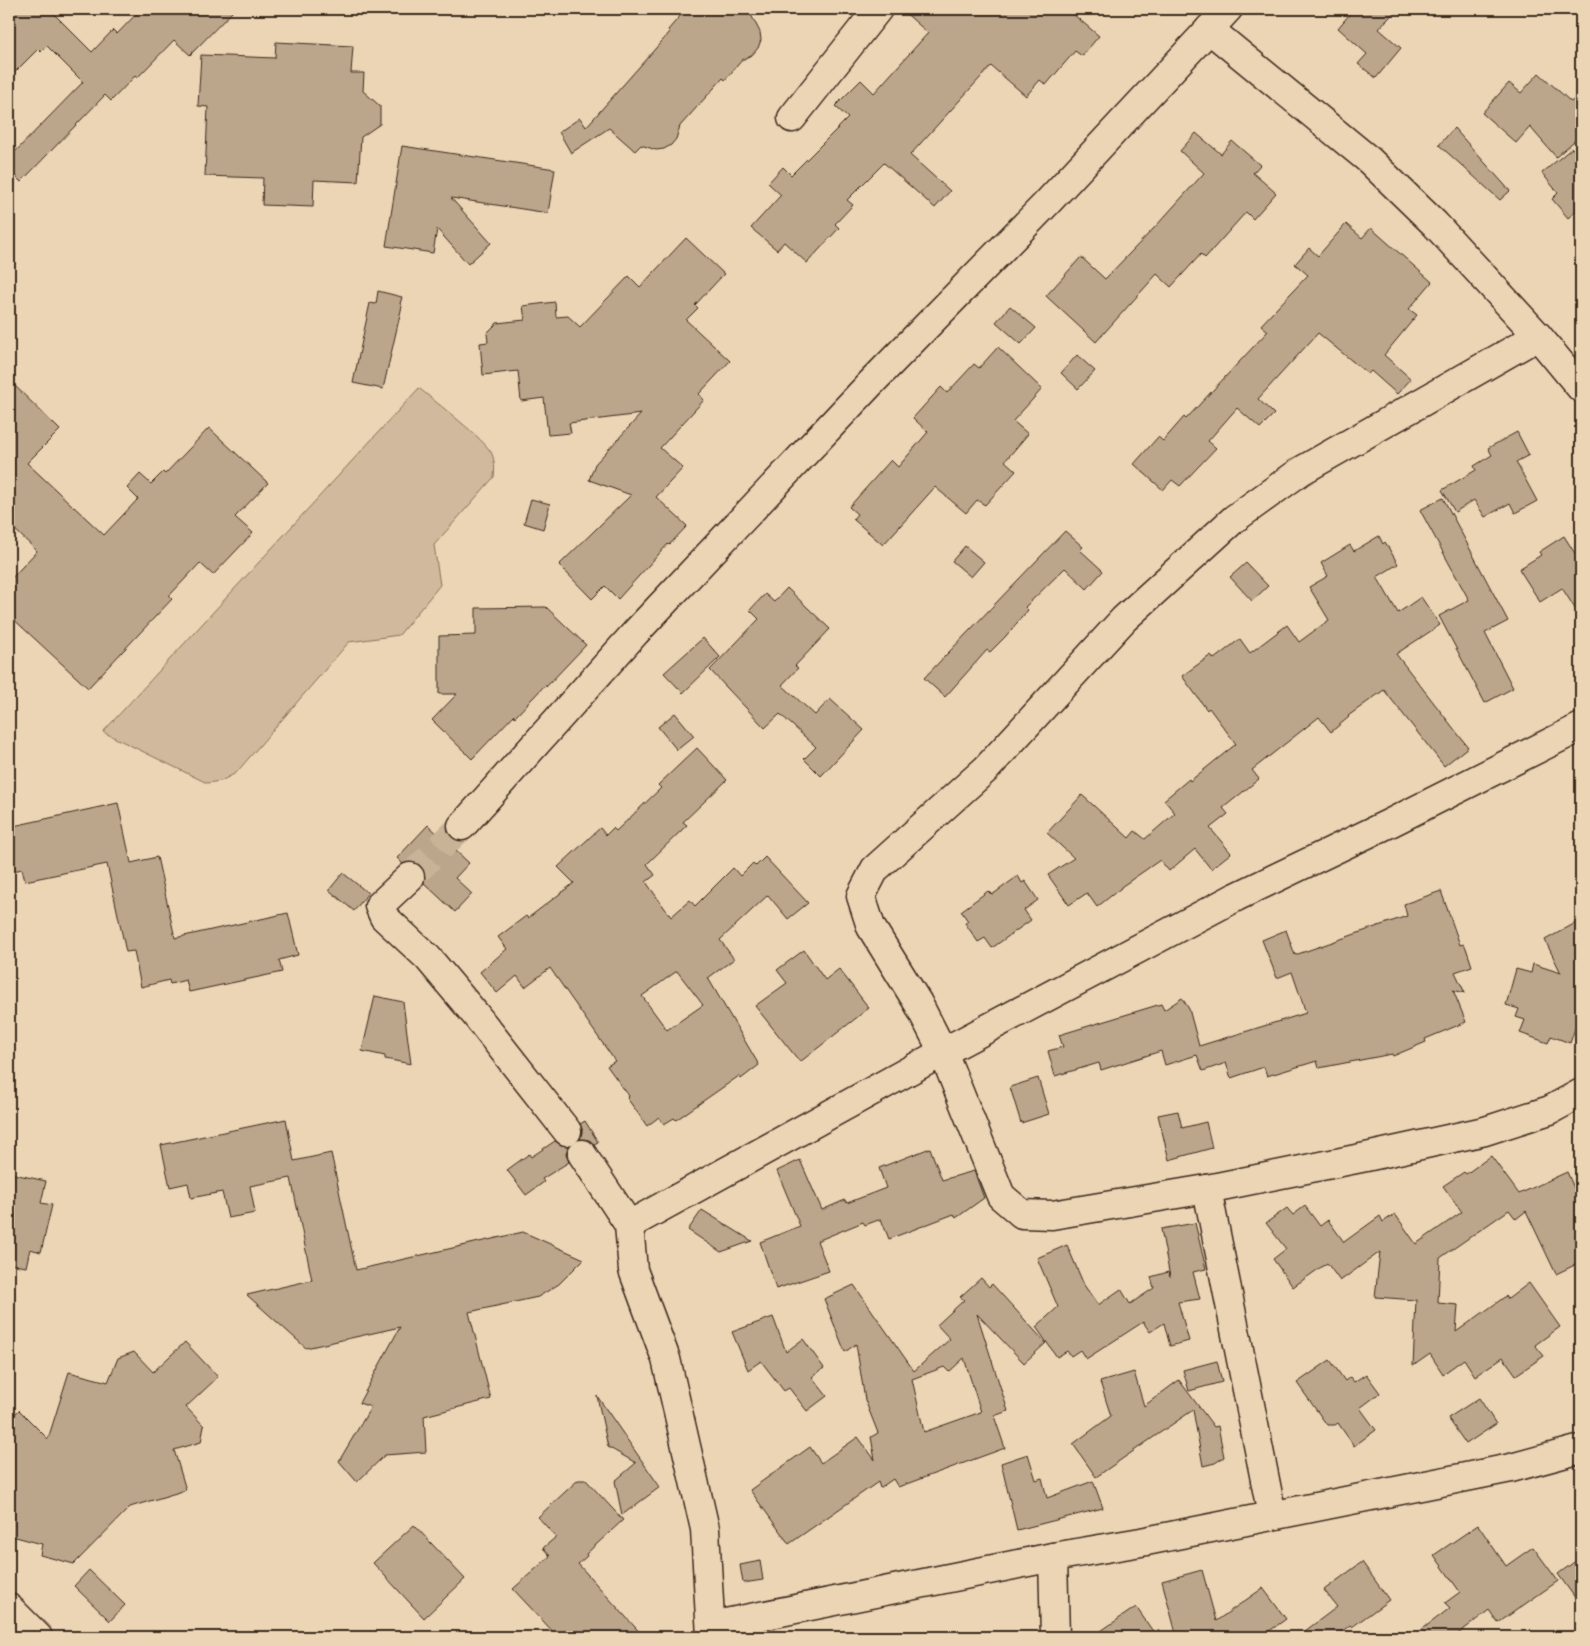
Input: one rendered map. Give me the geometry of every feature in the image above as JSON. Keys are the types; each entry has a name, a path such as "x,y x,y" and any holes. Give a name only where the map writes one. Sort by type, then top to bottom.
{"street":[{"path":"792,118 878,9"},
{"path":"462,826 643,625 863,391 1046,204 1228,9"},
{"path":"1209,29 1369,160 1435,224 1538,336 1581,388"},
{"path":"1538,336 1301,471 1234,519 1124,619 986,770 875,869 861,896 871,927 918,1003 943,1052 1001,1196 1022,1214 1052,1216 1207,1189 1366,1157 1485,1130 1550,1110 1581,1093"},
{"path":"628,1225 943,1052 1236,897 1390,824 1581,728"},
{"path":"410,877 379,906 384,917 428,958 475,1014 567,1131"},
{"path":"582,1154 628,1225 634,1270 666,1359 705,1530 711,1632 1053,1557 1141,1542 1511,1468 1581,1449"},
{"path":"1207,1189 1272,1515"},
{"path":"1053,1557 1055,1637"},
{"path":"9,1608 38,1637"}],"shaded area":[{"path":"419,388 470,430 488,448 494,460 494,477 434,545 440,585 399,635 349,642 236,773 221,781 207,783 103,732"}],"building":[{"path":"9,9 49,9 92,52 113,30 117,34 141,9 235,9 190,55 174,40 137,78 135,76 111,101 105,95 21,182 9,170 9,158 83,82 47,46 41,52 38,49 9,78"},
{"path":"686,9 748,9 760,32 761,40 758,48 753,54 742,60 725,80 723,78 680,126 676,139 664,149 656,150 641,145 635,151 609,128 571,153 559,132 580,118 586,127 670,32 668,30"},
{"path":"901,9 1067,9 1099,36 1082,56 1075,51 1046,85 1040,80 1026,96 991,66 910,155 950,191 935,208 884,163 847,200 853,205 835,224 839,228 807,263 784,242 777,250 751,228 781,195 768,183 783,167 791,175 848,118 835,106 861,80 874,93 928,33"},
{"path":"1354,9 1397,9 1379,29 1401,48 1376,78 1358,64 1367,54 1338,28"},
{"path":"276,42 353,46 351,73 364,73 363,91 380,106 380,124 361,137 358,182 314,180 313,207 262,205 263,178 205,176 208,107 198,106 201,55 275,58"},
{"path":"1539,73 1571,102 1581,93 1581,135 1556,157 1530,127 1516,143 1482,113 1509,83 1521,93"},
{"path":"1454,128 1510,191 1500,200 1439,145"},
{"path":"1196,133 1221,154 1232,141 1260,165 1253,173 1276,193 1253,219 1246,212 1205,258 1201,254 1171,287 1157,274 1096,342 1046,296 1081,257 1105,279 1156,226 1204,173 1180,151"},
{"path":"402,146 555,169 548,213 451,198 491,243 468,264 437,229 433,253 386,246"},
{"path":"1572,148 1581,159 1581,207 1568,218 1552,199 1558,193 1542,173"},
{"path":"1346,224 1362,238 1371,228 1432,282 1409,309 1417,315 1384,355 1411,379 1397,394 1371,371 1368,374 1318,333 1258,399 1274,414 1260,428 1237,408 1208,441 1216,448 1180,486 1172,480 1163,490 1134,464 1158,437 1163,441 1184,417 1186,419 1268,331 1261,325 1308,275 1295,264 1309,248 1318,256"},
{"path":"686,238 724,274 695,305 698,308 686,320 730,361 699,394 704,400 660,448 683,468 656,497 687,526 618,599 605,586 592,599 559,565 631,495 589,480 595,464 641,414 569,423 571,433 548,435 544,398 521,401 518,371 483,375 480,343 488,342 487,333 497,323 525,320 523,306 555,302 556,317 568,316 580,327 629,276 640,287"},
{"path":"378,291 402,297 400,304 402,306 383,389 353,383 370,303 376,304"},
{"path":"1010,306 1036,328 1021,344 996,322"},
{"path":"998,347 1042,389 1013,421 1028,434 1005,461 1016,471 985,505 977,500 966,513 935,487 883,545 853,519 857,514 849,507 891,460 898,467 928,432 913,418 941,387 947,393 974,364 979,368"},
{"path":"1077,355 1095,371 1078,389 1061,373"},
{"path":"9,380 60,430 27,463 104,535 138,499 127,488 140,474 151,484 163,472 165,474 209,428 268,483 235,517 253,533 213,575 200,563 169,596 172,599 88,688 9,615 9,581 37,551 9,524"},
{"path":"1517,432 1529,455 1516,462 1537,501 1515,513 1510,503 1485,517 1474,500 1455,512 1442,490 1476,470 1474,466 1492,455 1488,448"},
{"path":"1443,498 1508,621 1485,633 1513,688 1485,703 1439,616 1469,600 1420,510"},
{"path":"531,499 550,504 543,529 524,523"},
{"path":"1065,531 1083,547 1080,550 1103,571 1087,589 1065,568 1025,607 1028,610 1005,637 990,652 987,650 945,697 924,678"},
{"path":"1379,536 1383,544 1385,542 1398,564 1377,577 1398,613 1421,597 1440,625 1396,654 1468,747 1444,766 1384,690 1348,716 1331,732 1319,717 1252,770 1259,779 1223,808 1228,814 1210,828 1231,853 1211,869 1195,849 1169,871 1160,860 1121,887 1097,907 1087,893 1069,905 1048,875 1074,858 1047,833 1082,795 1129,838 1135,831 1145,839 1175,813 1164,800 1236,744 1209,708 1207,710 1182,676 1211,655 1214,659 1240,639 1250,653 1287,625 1299,642 1329,620 1309,587 1328,576 1321,563 1350,545 1354,551"},
{"path":"1564,536 1581,563 1581,618 1562,588 1540,602 1519,569 1541,555 1539,552"},
{"path":"965,546 984,562 971,577 952,561"},
{"path":"1246,563 1268,586 1252,601 1230,577"},
{"path":"787,588 830,629 795,666 798,668 782,685 815,715 830,699 864,730 821,776 804,759 816,747 780,714 765,728 710,670 759,619 750,610 765,594 774,602"},
{"path":"546,607 586,645 472,759 432,720 457,694 439,694 439,636 476,635 476,608"},
{"path":"703,638 720,657 683,693 664,673"},
{"path":"675,713 694,736 677,750 658,727"},
{"path":"697,748 727,780 683,822 687,825 647,864 655,875 646,882 671,917 690,900 695,906 733,868 740,876 753,863 756,866 765,857 808,903 788,919 768,895 720,940 734,959 708,978 759,1065 741,1079 739,1076 676,1120 674,1118 664,1124 659,1117 647,1126 627,1098 629,1096 607,1066 615,1061 550,968 525,987 517,976 497,993 480,972 507,949 498,937 526,916 528,918 574,883 558,867 600,828 606,835 613,828 616,831 661,788 658,785","holes":["677,971 703,1005 667,1030 642,996"]},
{"path":"118,803 131,863 157,857 175,938 288,913 298,955 279,960 282,972 189,992 186,980 170,984 169,980 141,987 134,951 126,952 107,864 25,881 22,869 9,872 9,827"},
{"path":"428,825 469,863 455,878 472,894 455,912 424,883 425,874 421,866 414,862 403,864 397,858"},
{"path":"343,873 368,893 354,911 329,890"},
{"path":"1018,876 1022,883 1025,881 1038,900 1024,910 1031,920 992,948 985,938 978,942 965,923 968,921 961,911 988,891 992,895"},
{"path":"1441,891 1460,945 1463,944 1466,948 1472,966 1455,972 1465,993 1453,990 1466,1022 1425,1039 1426,1042 1393,1056 1392,1054 1319,1068 1317,1061 1267,1076 1264,1067 1231,1078 1226,1063 1203,1071 1197,1055 1165,1065 1161,1051 1101,1070 1099,1063 1055,1076 1048,1051 1063,1047 1059,1035 1161,1004 1164,1010 1182,998 1189,1009 1199,1046 1306,1013 1292,972 1277,978 1262,940 1286,930 1295,955 1407,916 1404,904"},
{"path":"1581,920 1581,1011 1570,1043 1551,1036 1548,1043 1520,1033 1525,1020 1516,1017 1519,1009 1506,1005 1516,969 1531,973 1533,964 1561,973 1545,940"},
{"path":"804,950 825,980 839,969 869,1008 800,1062 755,1006 787,983 777,970"},
{"path":"375,996 403,1002 411,1064 385,1059 385,1056 362,1051"},
{"path":"1038,1078 1049,1114 1021,1123 1010,1087"},
{"path":"1178,1111 1182,1128 1206,1122 1212,1148 1169,1160 1158,1115"},
{"path":"286,1119 294,1161 331,1153 356,1270 523,1232 584,1259 559,1284 538,1297 469,1312 491,1399 424,1416 426,1452 385,1455 357,1482 339,1461 371,1407 359,1403 400,1327 306,1348 247,1295 312,1280 291,1178 250,1186 255,1213 228,1218 222,1192 191,1198 188,1183 170,1187 161,1145"},
{"path":"585,1121 598,1142 594,1144 589,1140 580,1139 582,1129 580,1124"},
{"path":"555,1141 561,1145 568,1146 566,1154 569,1162 542,1179 544,1182 526,1195 507,1170 529,1154 531,1157"},
{"path":"930,1148 942,1180 974,1171 984,1198 956,1218 954,1214 889,1239 881,1219 865,1225 863,1222 817,1241 829,1271 776,1289 760,1242 800,1226 777,1171 800,1160 822,1210 845,1200 847,1203 886,1188 879,1168"},
{"path":"1491,1156 1519,1194 1567,1172 1581,1204 1581,1262 1556,1274 1526,1211 1516,1219 1509,1210 1440,1258 1438,1303 1458,1305 1456,1332 1506,1296 1508,1299 1529,1283 1560,1327 1535,1345 1544,1356 1516,1375 1503,1357 1475,1376 1464,1359 1443,1374 1430,1354 1413,1366 1416,1300 1375,1297 1380,1252 1340,1281 1327,1263 1293,1287 1273,1259 1286,1249 1266,1223 1287,1208 1293,1215 1305,1206 1320,1226 1328,1220 1344,1242 1380,1216 1383,1222 1395,1214 1416,1244 1462,1212 1443,1186 1464,1172 1466,1174"},
{"path":"9,1173 46,1181 41,1203 52,1205 41,1252 30,1249 26,1267 9,1264"},
{"path":"702,1210 752,1241 721,1252 688,1230"},
{"path":"1195,1223 1206,1269 1193,1272 1200,1299 1178,1302 1189,1341 1170,1346 1164,1323 1150,1332 1143,1322 1086,1359 1080,1350 1071,1356 1067,1351 1057,1357 1036,1327 1058,1307 1037,1258 1067,1245 1084,1285 1098,1305 1121,1289 1130,1304 1154,1288 1151,1277 1168,1272 1170,1277 1161,1229"},
{"path":"981,1278 989,1287 992,1284 1046,1343 1024,1363 977,1314 1008,1411 994,1416 1005,1448 898,1487 893,1479 880,1488 878,1482 789,1544 750,1490 810,1447 821,1463 858,1437 875,1460 871,1437 878,1433 865,1400 856,1344 845,1352 824,1299 854,1285 914,1371 950,1339 937,1325 964,1300 960,1297","holes":["964,1358 981,1412 924,1432 912,1379 944,1367 949,1372"]},
{"path":"773,1317 786,1352 803,1339 824,1368 812,1377 827,1396 807,1411 789,1388 784,1391 761,1361 748,1370 732,1332"},
{"path":"185,1342 218,1377 186,1407 204,1426 201,1442 174,1450 186,1490 130,1507 74,1564 40,1555 42,1544 12,1536 9,1499 9,1420 19,1410 48,1439 69,1372 108,1382 118,1358 134,1352 153,1372"},
{"path":"1330,1360 1345,1381 1350,1377 1354,1382 1366,1374 1380,1393 1360,1408 1376,1430 1354,1446 1338,1423 1327,1425 1297,1383"},
{"path":"1217,1361 1222,1382 1189,1391 1183,1370"},
{"path":"1134,1372 1144,1406 1179,1380 1214,1427 1218,1426 1224,1457 1215,1463 1203,1466 1193,1410 1096,1477 1073,1444 1111,1416 1100,1382"},
{"path":"597,1396 660,1487 622,1515 615,1481 636,1463 608,1447"},
{"path":"1479,1398 1496,1424 1466,1444 1448,1418"},
{"path":"1028,1454 1036,1480 1042,1478 1047,1498 1093,1481 1103,1508 1017,1530 1001,1463"},
{"path":"578,1480 586,1480 623,1520 586,1554 587,1556 578,1564 644,1637 558,1637 513,1589 550,1556 543,1548 556,1537 538,1517"},
{"path":"414,1525 465,1579 424,1618 373,1563"},
{"path":"1478,1525 1506,1566 1533,1547 1558,1581 1498,1623 1489,1610 1454,1637 1412,1637 1450,1608 1445,1603 1460,1592 1434,1555"},
{"path":"1581,1557 1581,1606 1558,1574"},
{"path":"760,1561 763,1580 743,1583 740,1565"},
{"path":"1362,1562 1389,1600 1335,1637 1297,1637 1337,1607 1324,1590"},
{"path":"89,1570 125,1605 110,1621 74,1586"},
{"path":"1202,1570 1216,1621 1263,1588 1286,1619 1261,1637 1177,1637 1162,1581"},
{"path":"1136,1607 1157,1637 1092,1637"}],"tunnel":[{"path":"410,877 462,826"}]}
